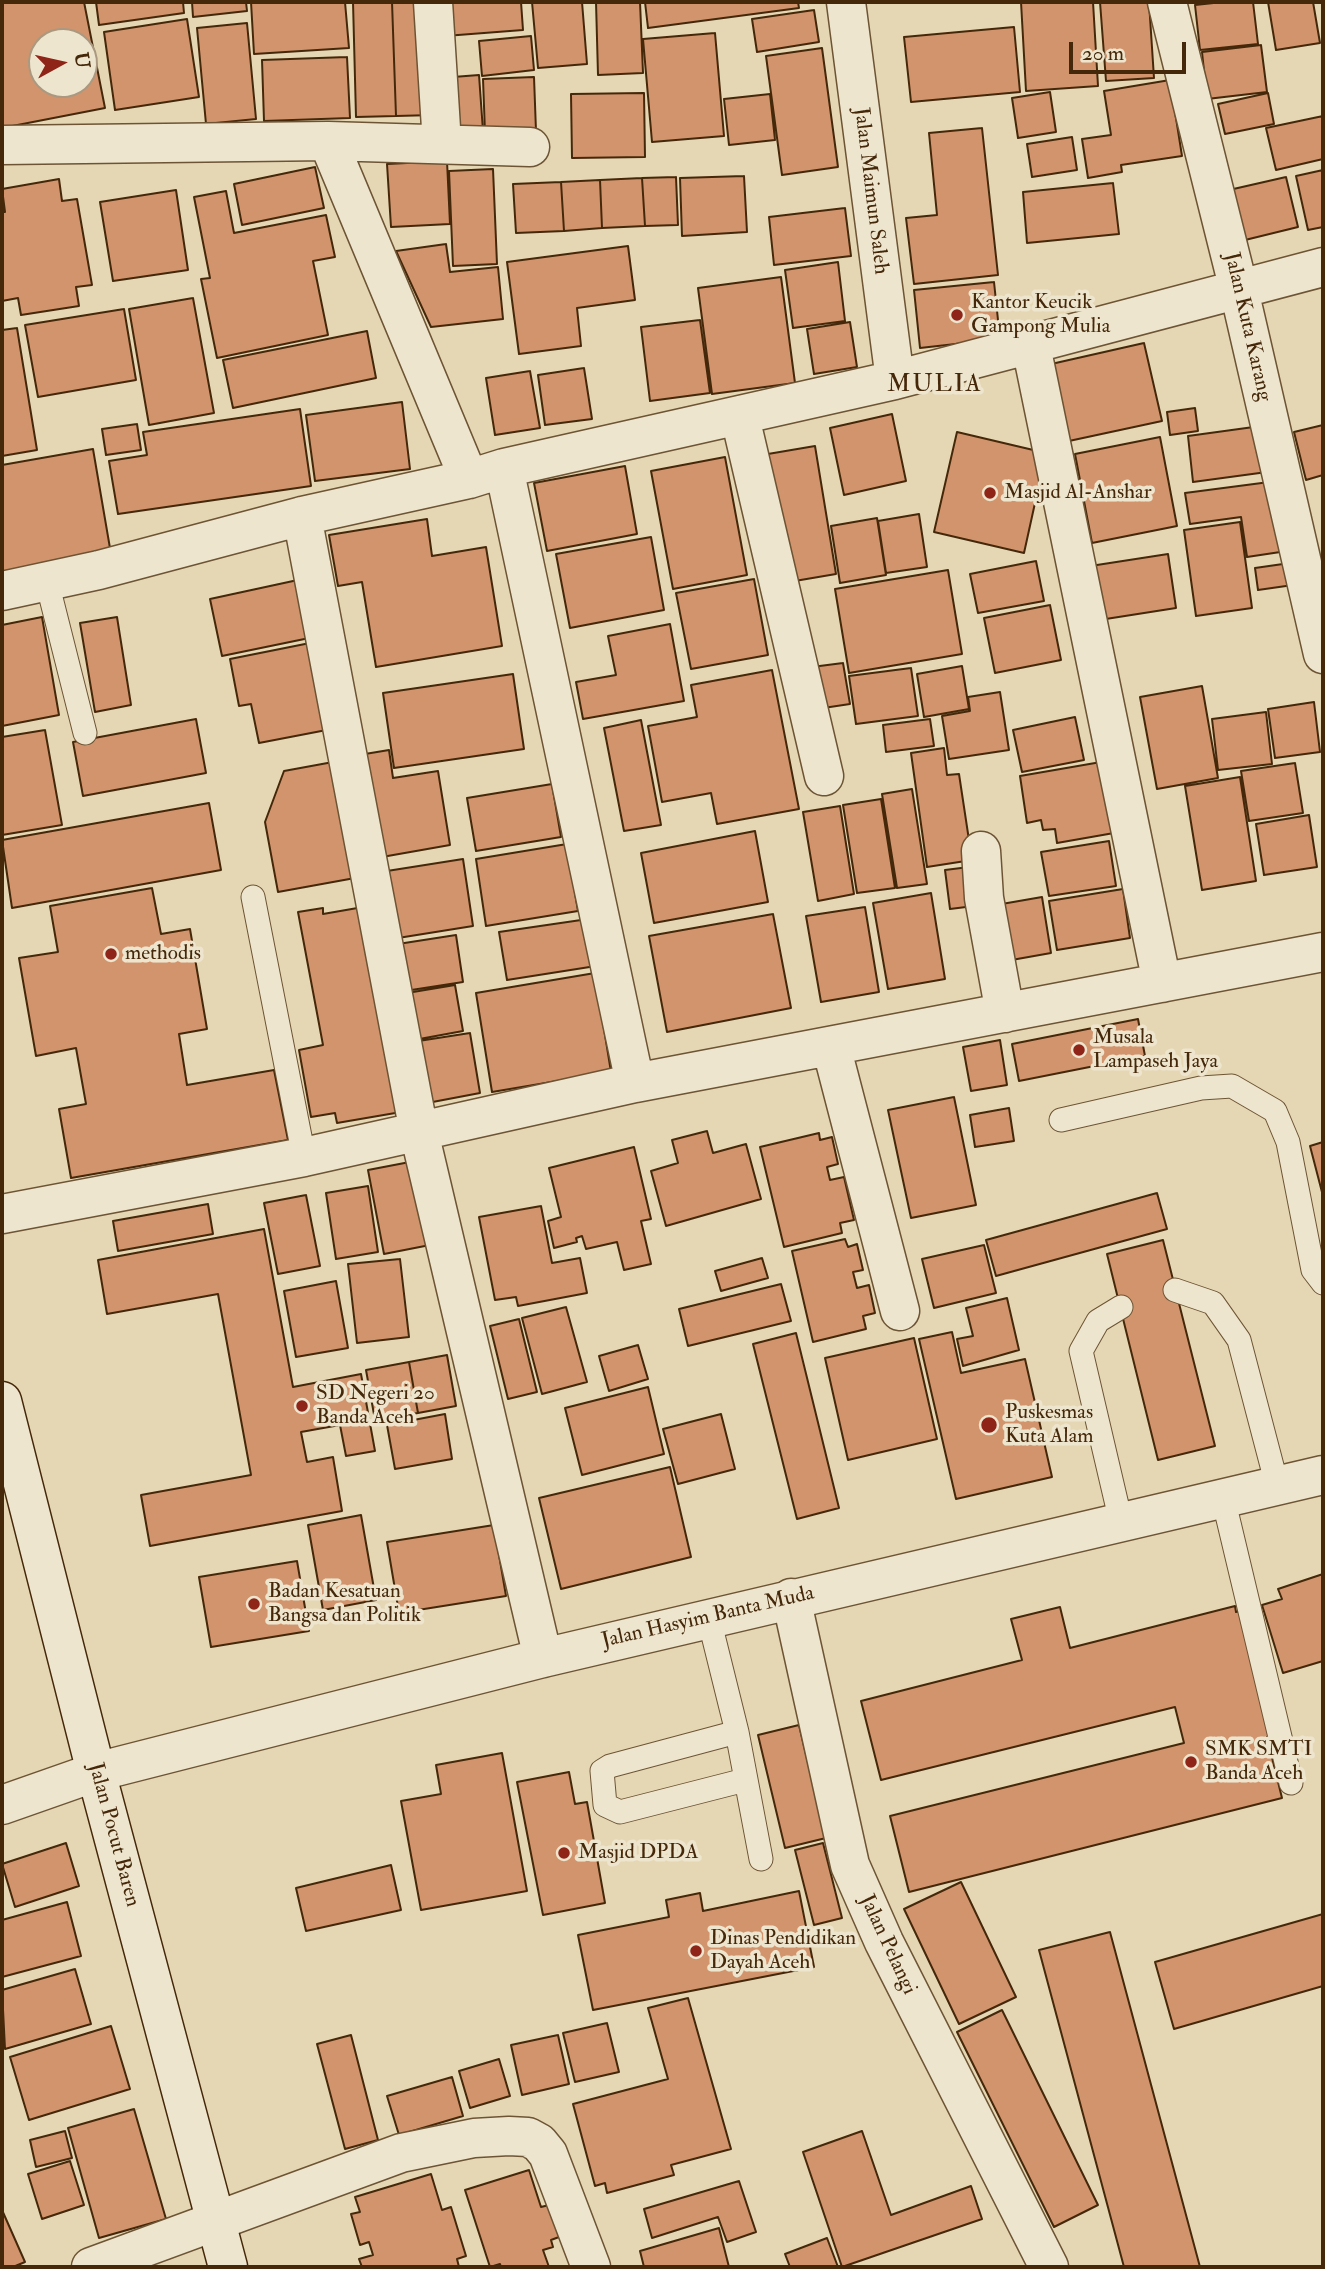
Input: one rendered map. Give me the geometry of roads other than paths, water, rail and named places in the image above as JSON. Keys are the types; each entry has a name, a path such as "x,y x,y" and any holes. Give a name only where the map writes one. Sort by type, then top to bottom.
{"street":[{"path":"433,2 442,144"},
{"name":"Jalan Maimun Saleh","path":"845,2 895,380"},
{"name":"Jalan Kuta Karang","path":"1167,2 1239,290 1323,654"},
{"path":"328,141 486,473 635,1083"},
{"path":"2,145 328,141 530,147"},
{"path":"2,591 47,582 302,516 895,380 1323,267"},
{"path":"1031,346 1162,983"},
{"path":"740,417 824,776"},
{"path":"302,516 419,1132 543,1658"},
{"path":"981,851 984,898 1005,1013"},
{"path":"2,1214 304,1157 635,1083 1323,952"},
{"path":"831,1046 900,1311"},
{"name":"Jalan Pocut Baren","path":"2,1401 96,1772 228,2267"},
{"name":"Jalan Hasyim Banta Muda","path":"2,1805 96,1772 543,1658 1323,1475"},
{"name":"Jalan Pelangi","path":"792,1598 850,1865 884,1942 1049,2267"},
{"path":"91,2267 216,2224 401,2153 474,2138 528,2137 539,2143 548,2154 591,2267"}],"lane":[{"path":"47,582 85,733"},
{"path":"253,897 304,1157"},
{"path":"1061,1120 1201,1088 1233,1086 1275,1111 1288,1142 1313,1269 1323,1283"},
{"path":"1175,1290 1213,1303 1239,1340 1278,1485"},
{"path":"1121,1307 1098,1321 1082,1351 1121,1522"},
{"path":"1223,1498 1291,1783"},
{"path":"709,1619 737,1732 761,1859"},
{"path":"737,1732 610,1766 602,1771 605,1805 620,1812 746,1780"}],"place":[{"name":"Kantor Keucik Gampong Mulia","path":"957,315"},
{"name":"Masjid Al-Anshar","path":"990,493"},
{"name":"methodis","path":"111,954"},
{"name":"Musala Lampaseh Jaya","path":"1079,1050"},
{"name":"SD Negeri 20 Banda Aceh","path":"302,1406"},
{"name":"Puskesmas Kuta Alam","path":"989,1425"},
{"name":"Badan Kesatuan Bangsa dan Politik","path":"254,1604"},
{"name":"SMK SMTI Banda Aceh","path":"1191,1762"},
{"name":"Masjid DPDA","path":"564,1853"},
{"name":"Dinas Pendidikan Dayah Aceh","path":"696,1951"}],"district":[{"name":"MULIA","path":"935,386"}]}
